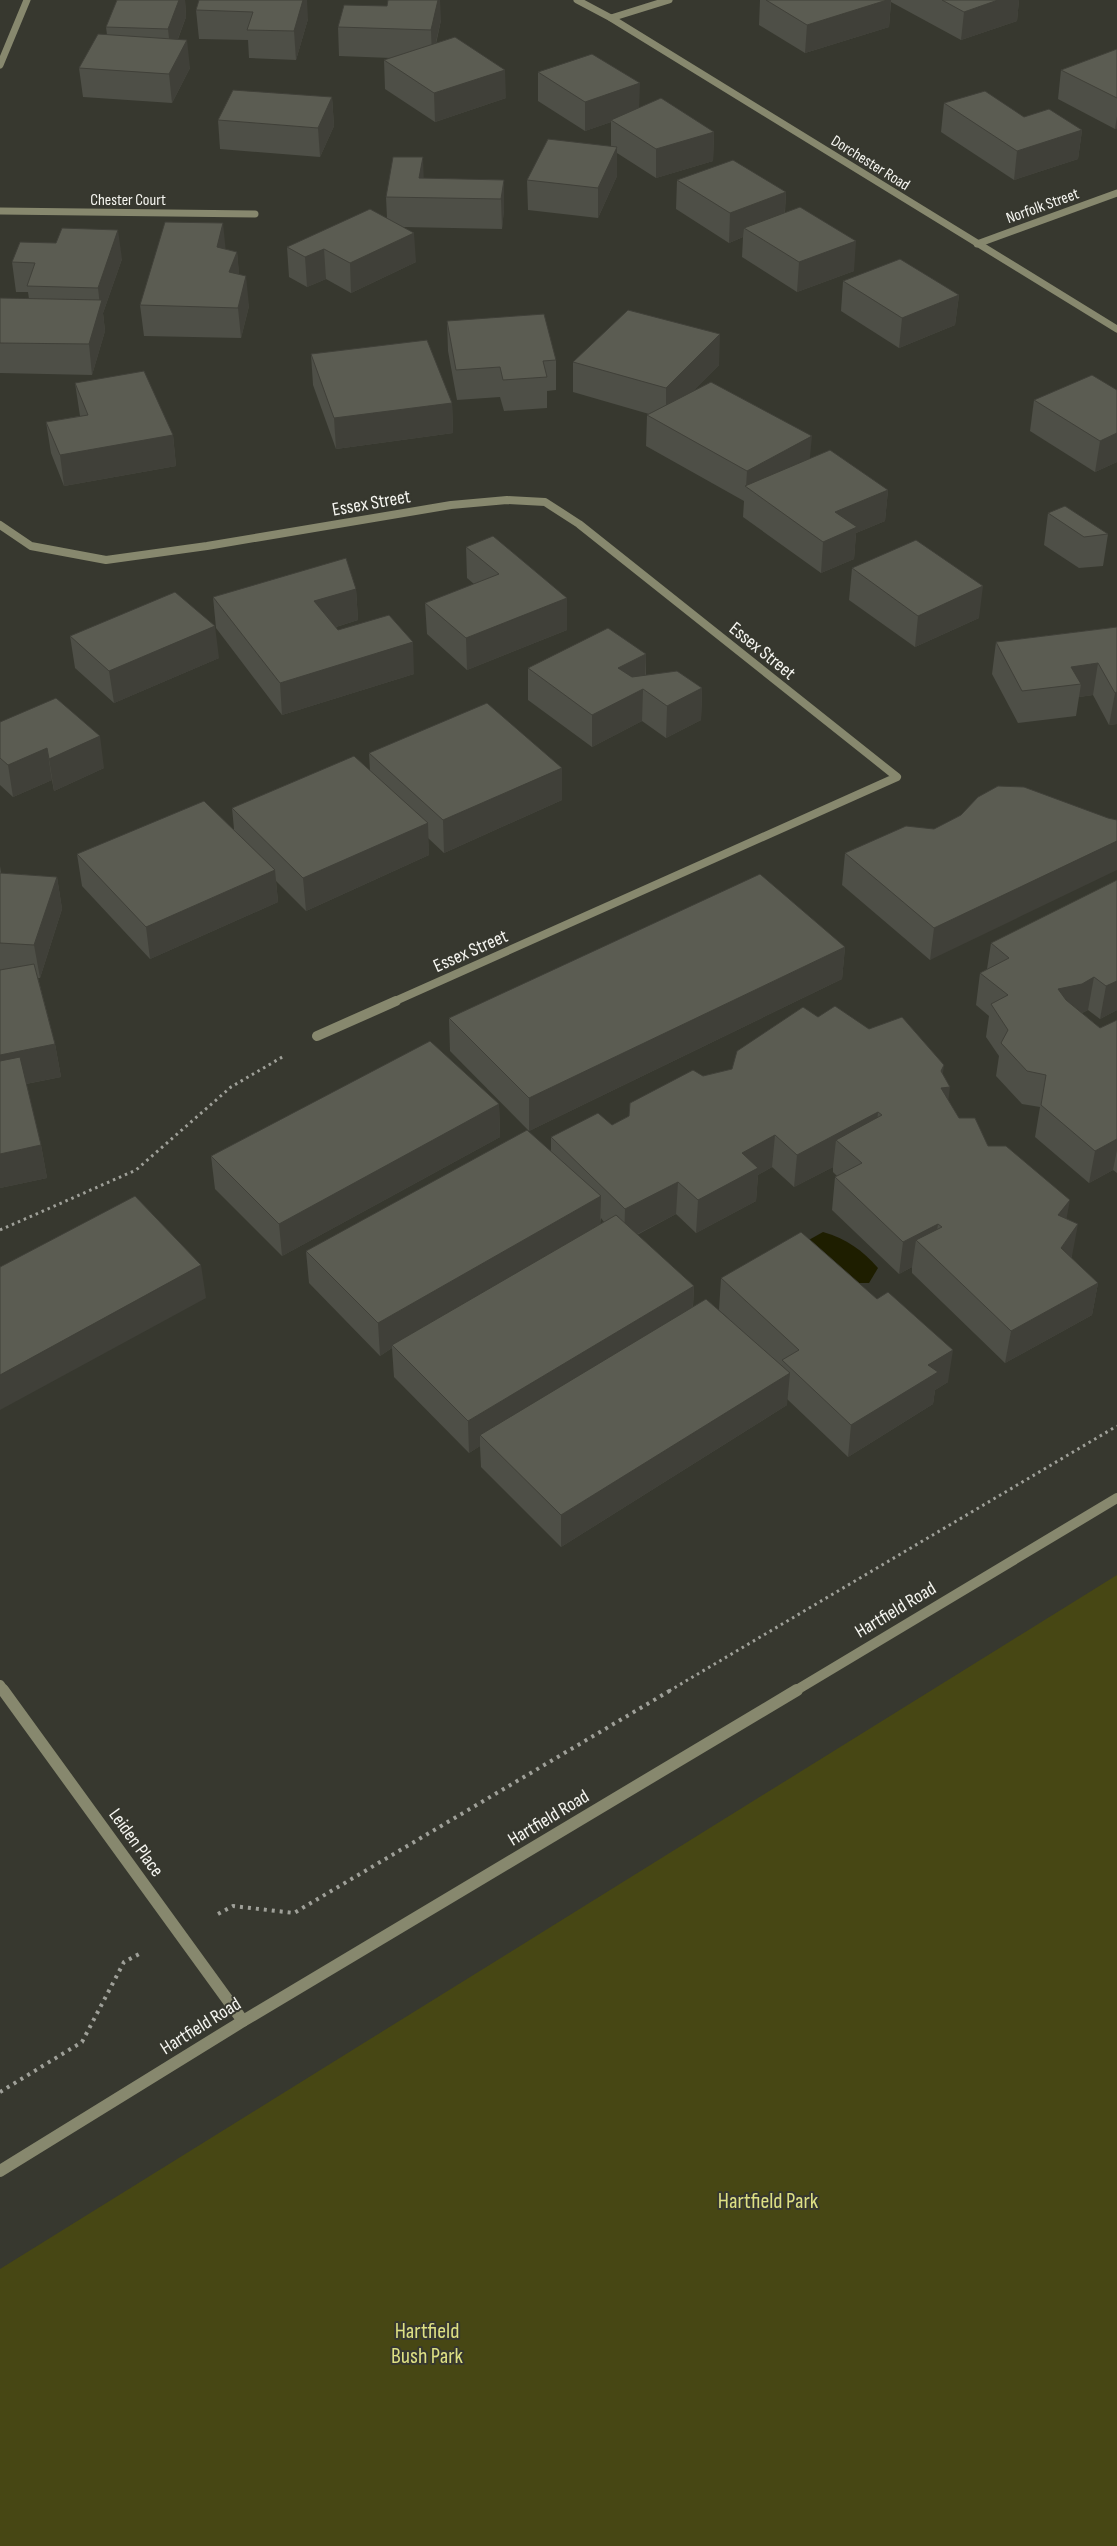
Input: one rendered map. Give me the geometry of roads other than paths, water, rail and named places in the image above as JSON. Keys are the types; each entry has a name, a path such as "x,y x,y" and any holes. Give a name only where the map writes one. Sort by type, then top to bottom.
{"street":[{"path":"0,65 27,0"},
{"name":"Dorchester Road","path":"577,0 611,18 1117,329"},
{"path":"611,18 669,0"},
{"name":"Norfolk Street","path":"977,244 1117,193"},
{"name":"Chester Court","path":"0,211 255,214"},
{"name":"Essex Street","path":"0,526 31,546 106,560 207,546 451,505 507,500 545,502 579,524 897,777 317,1036"},
{"name":"Hartfield Road","path":"0,2171 243,2021 1117,1498"},
{"name":"Leiden Place","path":"0,1684 243,2021"}],"park label":[{"name":"Hartfield Park","path":"768,2200"},
{"name":"Hartfield Bush Park","path":"427,2342"}]}
